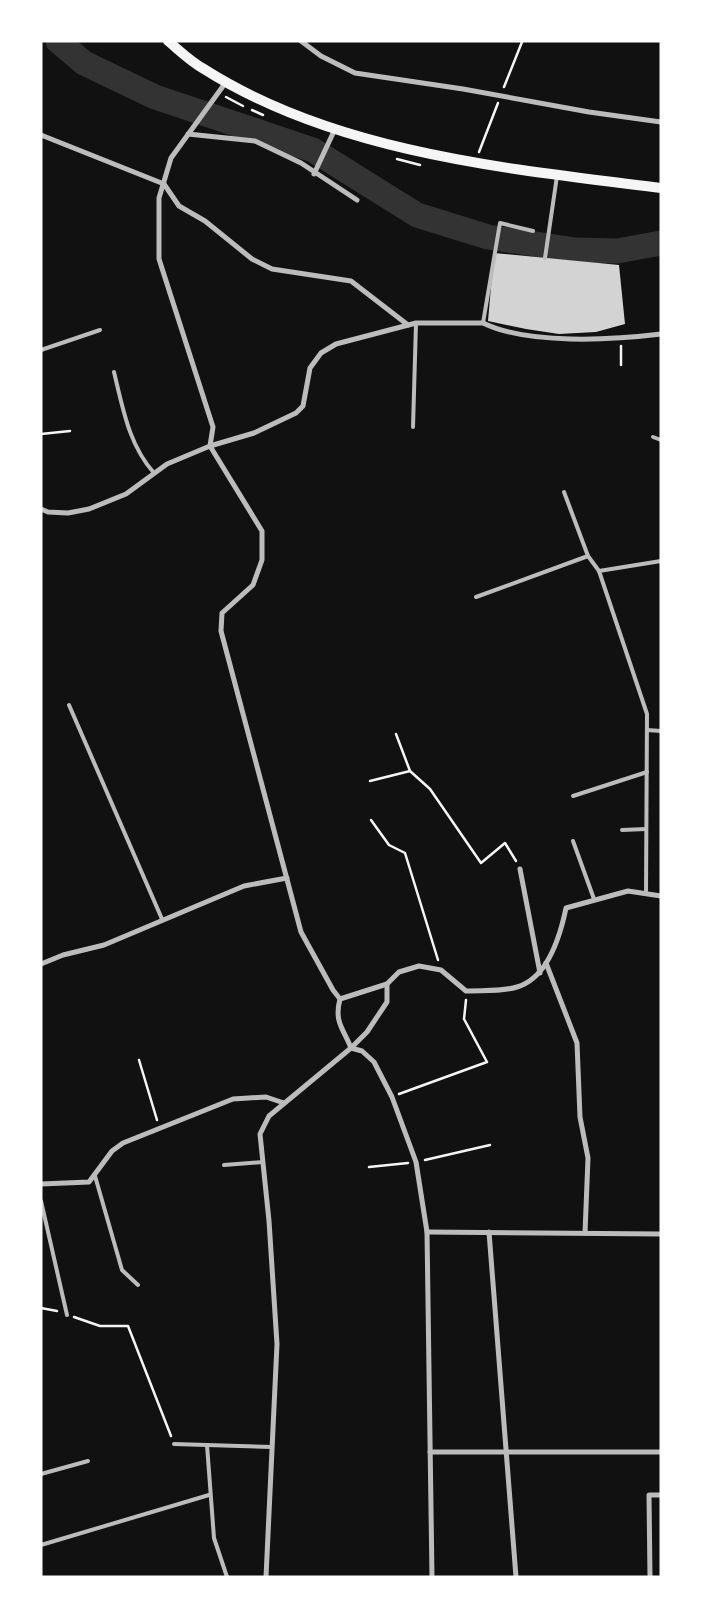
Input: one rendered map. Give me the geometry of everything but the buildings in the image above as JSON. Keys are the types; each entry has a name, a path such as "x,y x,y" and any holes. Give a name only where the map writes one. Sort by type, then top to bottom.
{"main road":[{"path":"168,41 203,69 260,100 336,128 406,149 502,169 661,188"}],"street":[{"path":"301,41 322,56 355,73 463,89 589,112 661,122"},
{"path":"226,82 171,158 159,198 159,259 212,427 210,446 262,531 262,560 253,585 222,613 221,631 301,932 333,990 340,999"},
{"path":"314,174 336,128"},
{"path":"188,134 254,141 301,163 314,174 357,200"},
{"path":"41,135 164,184 179,206 205,221 252,259 272,269 350,281 408,325"},
{"path":"41,509 48,512 68,513 88,509 126,494 167,464 210,446 254,433 296,414 302,406 310,368 320,353 336,344 416,323 483,323 492,328 550,338 621,337 661,334"},
{"path":"520,869 540,974"},
{"path":"41,964 63,955 104,944 244,886 287,878"},
{"path":"340,999 387,984 399,972 419,966 441,970 466,991 517,987 540,974 563,923 566,908 628,891 661,896"},
{"path":"546,963 577,1043 580,1117 588,1158 585,1233"},
{"path":"266,1577 277,1344 260,1134 269,1116 352,1048 376,1021 387,1002 387,984"},
{"path":"340,999 337,1011 338,1024 352,1048 362,1051 374,1062 392,1097 416,1162 427,1232 432,1577"},
{"path":"41,1184 89,1182 100,1164 112,1151 140,1134 233,1099 266,1097 284,1103"},
{"path":"427,1232 661,1234"},
{"path":"489,1232 516,1577"},
{"path":"430,1452 661,1452"},
{"path":"650,1577 649,1495 661,1495"}],"lane":[{"path":"545,258 557,175"},
{"path":"483,323 500,223 533,231"},
{"path":"413,427 416,323"},
{"path":"41,350 100,330"},
{"path":"114,372 127,427 141,459 154,474"},
{"path":"653,437 661,440"},
{"path":"564,492 588,556 599,571 647,714 646,894"},
{"path":"476,597 588,556"},
{"path":"599,571 661,561"},
{"path":"69,705 162,919"},
{"path":"647,730 661,731"},
{"path":"573,796 647,772"},
{"path":"622,830 646,828"},
{"path":"573,840 594,899"},
{"path":"224,1165 263,1162"},
{"path":"94,1176 122,1270 138,1285"},
{"path":"41,1201 67,1315"},
{"path":"174,1444 272,1447"},
{"path":"207,1445 209,1495 214,1538 227,1577"},
{"path":"41,1474 88,1461"},
{"path":"41,1545 209,1495"}],"path":[{"path":"621,337 621,365"},
{"path":"41,434 70,431"},
{"path":"396,734 410,771 430,789 481,863 505,843 520,869"},
{"path":"370,781 410,771"},
{"path":"371,820 389,845 405,853 441,970"},
{"path":"392,1097 488,1062 464,1019 466,991"},
{"path":"139,1060 160,1128"},
{"path":"369,1168 416,1162 490,1145"},
{"path":"41,1308 100,1326 128,1326 174,1444"}],"waterway":[{"path":"58,41 84,63 155,97 313,150 417,215 488,237 575,250 617,251 661,243"}]}
